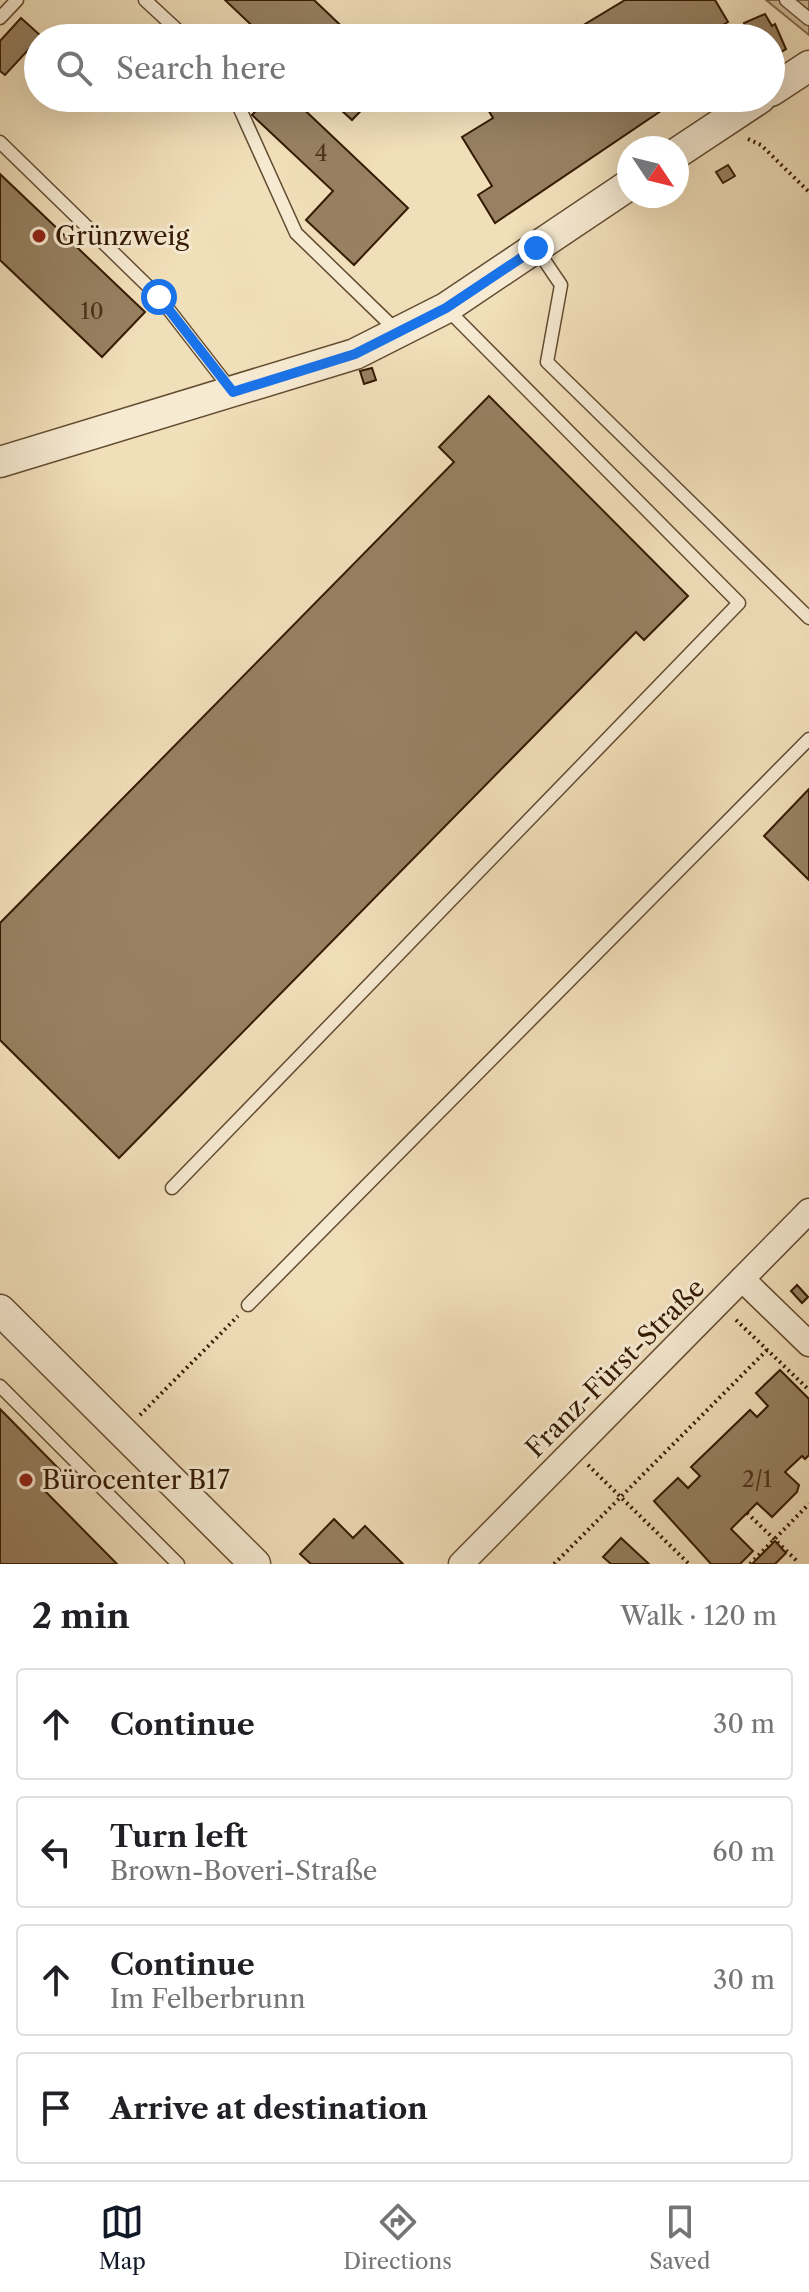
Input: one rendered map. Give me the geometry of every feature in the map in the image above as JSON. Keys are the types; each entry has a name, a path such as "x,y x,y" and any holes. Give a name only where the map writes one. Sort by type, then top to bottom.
{"street":[{"path":"785,82 809,66"},
{"path":"689,145 738,112"},
{"path":"0,462 355,354 446,308 617,193"},
{"name":"Franz-Fürst-Straße","path":"461,1564 809,1211"},
{"path":"742,1279 809,1344"},
{"path":"0,1310 255,1564"}],"lane":[{"path":"0,18 17,0"},
{"path":"145,0 171,24"},
{"path":"786,0 809,19"},
{"path":"241,112 296,233 399,333"},
{"path":"0,142 159,297 233,392"},
{"path":"536,248 561,285 547,362 809,618"},
{"path":"172,1188 739,603 446,308"},
{"path":"248,1305 809,739"},
{"path":"0,1386 178,1564"}],"path":[{"path":"716,126 761,145 809,192"},
{"path":"718,1303 809,1390"},
{"path":"157,1397 248,1305"},
{"path":"554,1564 767,1350"},
{"path":"588,1465 689,1564"},
{"path":"750,1564 809,1504"},
{"path":"747,1513 797,1561"}],"shaded area":[{"path":"766,0 809,0 809,35"}],"building":[{"path":"225,0 314,0 339,24 250,24"},
{"path":"625,0 715,0 728,22 724,24 585,24"},
{"path":"765,14 771,24 744,24"},
{"path":"21,18 28,24 24,24 24,54 5,75 0,71 0,41"},
{"path":"255,112 307,112 408,208 354,265 306,220 333,191 252,115"},
{"path":"343,112 360,112 352,120"},
{"path":"489,112 659,112 624,136 617,136 617,141 495,223 478,195 492,186 462,137 493,118"},
{"path":"728,165 735,176 723,183 716,172"},
{"path":"0,174 145,312 102,357 0,260"},
{"path":"372,368 376,380 364,384 360,371"},
{"path":"489,396 688,596 644,640 636,632 119,1158 0,1040 0,923 454,462 439,447"},
{"path":"809,789 809,880 764,836"},
{"path":"797,1285 808,1297 802,1303 791,1291"},
{"path":"780,1370 809,1399 809,1455 805,1459 802,1456 785,1472 799,1485 797,1492 772,1517 757,1503 731,1529 753,1551 740,1564 711,1564 654,1501 678,1478 688,1488 700,1476 691,1467 750,1410 757,1417 768,1406 756,1393"},
{"name":"Bürocenter B17","path":"0,1409 61,1471 43,1489 117,1564 0,1564"},
{"path":"334,1519 353,1538 365,1526 403,1564 311,1564 300,1554"},
{"path":"621,1538 649,1564 611,1564 603,1557"},
{"path":"775,1541 786,1553 775,1564 752,1564"}],"place":[{"name":"Grünzweig","path":"39,236"},
{"name":"Bürocenter B17","path":"26,1480"}],"route":[{"path":"159,297 233,392 355,354 446,308 536,248"}]}
